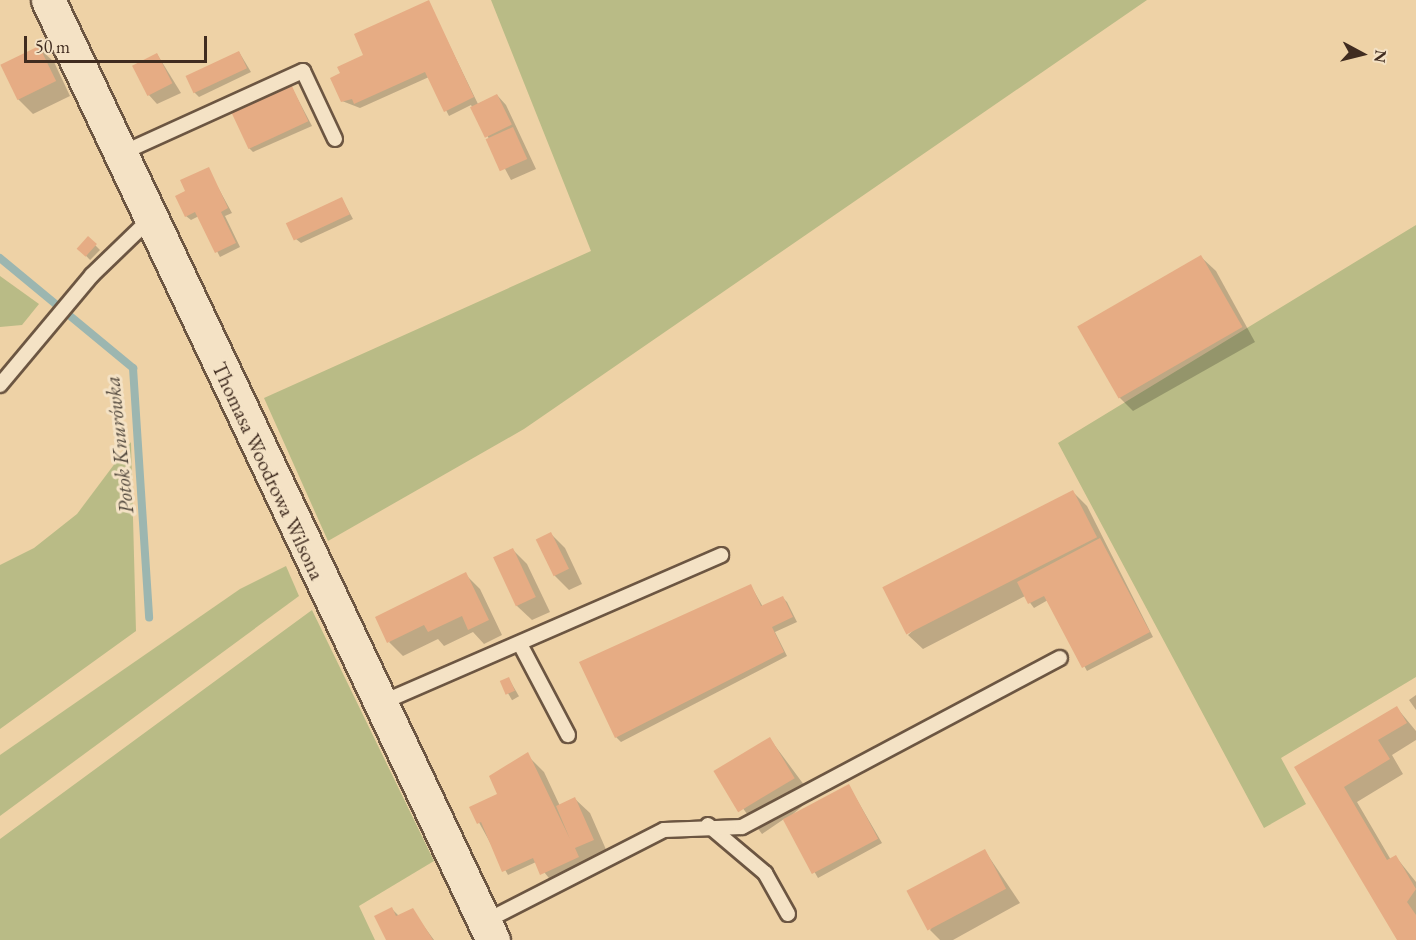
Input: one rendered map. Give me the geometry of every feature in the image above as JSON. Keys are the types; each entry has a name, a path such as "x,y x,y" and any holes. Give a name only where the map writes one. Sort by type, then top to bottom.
{"street":[{"name":"Thomasa Woodrowa Wilsona","path":"48,0 379,704 489,931"}],"lane":[{"path":"120,154 303,71 335,139"},
{"path":"0,385 77,292 150,219"},
{"path":"379,704 721,555"},
{"path":"520,644 568,735"},
{"path":"489,931 664,830 708,825 742,827 1060,658"},
{"path":"708,825 765,873 788,914"}],"green space":[{"path":"491,0 1147,0 524,429 328,541 264,398 591,251"},
{"path":"1416,225 1416,677 1281,758 1306,804 1264,828 1058,443"},
{"path":"0,276 39,304 22,325 0,327"},
{"path":"131,442 136,631 0,729 0,565 34,548 77,514"},
{"path":"286,566 299,596 0,816 0,755 240,589"},
{"path":"312,610 434,861 359,906 375,940 0,940 0,839"}],"building":[{"path":"429,0 474,97 444,112 425,72 354,104 352,99 341,102 330,78 340,73 337,67 363,55 354,34"},
{"path":"39,46 56,81 17,100 0,65"},
{"path":"239,51 247,68 194,93 186,76"},
{"path":"157,53 172,83 147,96 132,66"},
{"path":"291,84 308,121 249,149 231,112"},
{"path":"497,94 512,125 485,138 470,107"},
{"path":"513,127 527,159 500,171 486,139"},
{"path":"209,167 228,208 221,212 236,243 215,253 195,212 185,217 175,196 185,191 180,180"},
{"path":"342,197 350,214 294,240 286,223"},
{"path":"88,236 97,244 86,257 77,249"},
{"path":"1201,255 1242,327 1119,398 1077,326"},
{"path":"1073,490 1097,537 906,634 882,587"},
{"path":"551,532 569,569 554,576 536,539"},
{"path":"1100,538 1150,632 1082,668 1044,596 1028,604 1017,582"},
{"path":"513,548 536,597 516,606 493,557"},
{"path":"466,572 489,620 468,630 462,616 428,632 424,625 387,643 375,617"},
{"path":"751,584 761,606 783,596 793,617 772,627 784,652 615,738 579,662"},
{"path":"509,677 515,691 506,695 500,681"},
{"path":"1397,706 1407,723 1378,740 1390,759 1344,787 1387,860 1396,855 1416,889 1407,902 1416,915 1416,940 1397,940 1294,767"},
{"path":"770,737 795,778 738,812 713,771"},
{"path":"528,752 570,839 556,806 575,797 594,840 575,848 579,857 540,875 533,858 502,872 481,822 477,824 469,807 497,794 489,776"},
{"path":"849,784 878,839 812,874 783,819"},
{"path":"985,849 1006,889 928,931 906,891"},
{"path":"392,907 396,916 413,908 433,940 386,940 374,916"}],"waterway":[{"name":"Potok Knurówka","path":"0,258 133,368 149,617"}]}
